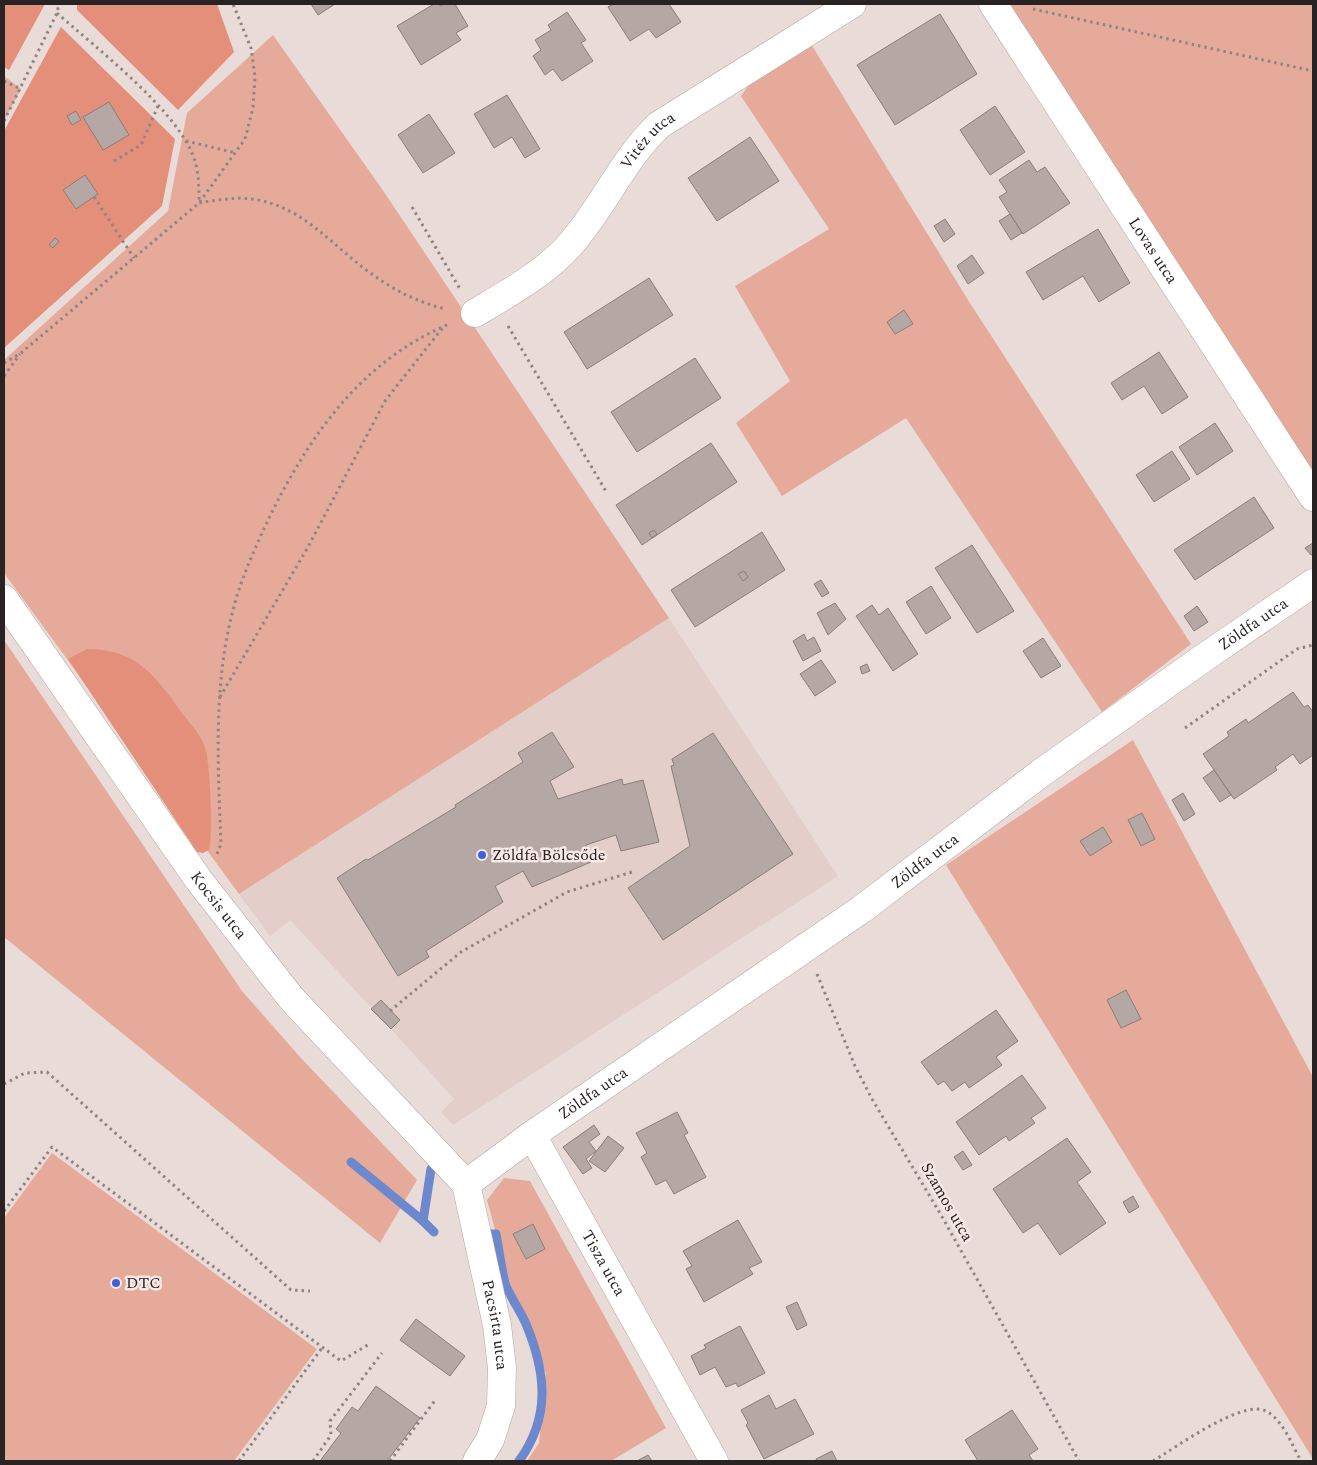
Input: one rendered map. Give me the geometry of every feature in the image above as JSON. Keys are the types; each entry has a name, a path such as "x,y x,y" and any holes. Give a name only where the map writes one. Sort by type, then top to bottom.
{"street":[{"name":"Vitéz utca","path":"484,307 545,268 568,247 594,214 639,147 659,125 852,4"},
{"name":"Lovas utca","path":"993,4 1313,497"},
{"name":"Zöldfa utca","path":"532,1135 862,909 1041,773 1205,657 1313,584"},
{"name":"Kocsis utca","path":"4,599 200,882 291,998 466,1184"},
{"path":"466,1184 532,1135"},
{"name":"Tisza utca","path":"532,1135 714,1461"},
{"name":"Pacsirta utca","path":"466,1184 496,1326 502,1368 501,1406 490,1440 476,1461"}],"path":[{"path":"4,121 57,14 60,4"},
{"path":"4,363 21,353 199,203 245,140 253,108 256,77 251,48 234,4"},
{"path":"1026,7 1313,71"},
{"path":"57,14 158,106 186,141 195,160 199,180 199,203"},
{"path":"4,81 21,89"},
{"path":"114,161 142,145 158,106"},
{"path":"186,141 236,153"},
{"path":"94,197 134,258"},
{"path":"199,203 226,199 253,199 279,206 305,218 364,268 398,292 424,304 484,307"},
{"path":"412,207 484,307 607,493"},
{"path":"200,882 214,865 221,844 218,754 220,698 226,648 236,601 254,549 307,446 336,408 369,374 424,336 484,307"},
{"path":"220,698 308,547 385,401 445,326"},
{"path":"4,376 21,353"},
{"path":"1184,728 1297,649 1313,645"},
{"path":"390,1011 461,952 567,892 632,872"},
{"name":"Szamos utca","path":"806,948 855,1066 872,1099 941,1215 1079,1461"},
{"path":"4,1084 25,1073 47,1072 292,1290 310,1291"},
{"path":"4,1212 52,1147 341,1361 371,1343"},
{"path":"239,1461 322,1348"},
{"path":"313,1461 331,1435 330,1421 382,1353"},
{"path":"390,1461 436,1399"},
{"path":"1153,1461 1236,1413 1254,1408 1266,1411 1278,1420 1301,1461"}],"shaded area":[{"path":"4,4 45,4 9,70 4,67"},
{"path":"77,4 217,4 234,52 178,110 77,10"},
{"path":"1009,4 1313,4 1313,471"},
{"path":"61,27 175,139 162,206 4,348 4,131"},
{"path":"273,35 382,189 669,618 239,894 4,573 4,360 168,211 187,113"},
{"path":"811,44 968,300 1191,644 1102,712 906,418 782,496 736,423 790,381 735,286 829,229 741,96 753,79"},
{"path":"4,76 21,89 4,121"},
{"path":"669,618 838,876 453,1125 441,1112 454,1099 391,1029 290,920 270,936 239,894"},
{"path":"4,640 242,991 300,1057 417,1180 380,1243 4,937"},
{"path":"87,649 104,650 119,654 132,659 143,667 163,687 199,736 206,751 209,771 211,816 209,850 203,853 197,852 68,659"},
{"path":"1133,740 1313,1077 1313,1459 946,865"},
{"name":"DTC","path":"52,1153 317,1349 234,1461 4,1461 4,1218"},
{"path":"504,1178 530,1181 666,1428 611,1461 527,1461 539,1443 546,1373 509,1281 487,1200"}],"building":[{"path":"311,4 335,4 318,15"},
{"path":"434,4 439,4 440,6 455,4 468,26 456,33 461,40 421,65 397,26"},
{"path":"613,4 669,4 681,22 656,38 649,29 630,41 608,7"},
{"path":"567,12 586,40 581,43 593,61 562,81 553,69 545,75 533,56 541,50 535,40 551,30 548,25"},
{"path":"940,14 977,74 895,125 857,65"},
{"path":"507,95 540,149 525,158 512,137 494,148 474,114"},
{"path":"109,102 129,135 103,150 83,117"},
{"path":"995,106 1025,152 990,175 960,130"},
{"path":"76,111 81,120 72,125 67,116"},
{"path":"429,114 455,153 423,173 398,135"},
{"path":"750,137 779,181 717,221 688,178"},
{"path":"1029,160 1037,172 1045,167 1070,203 1023,234 999,197 1007,192 999,180"},
{"path":"85,175 98,194 76,209 63,190"},
{"path":"1010,214 1022,233 1011,240 999,221"},
{"path":"945,219 955,234 944,242 934,226"},
{"path":"1098,229 1130,283 1099,302 1083,276 1043,300 1026,272"},
{"path":"55,238 59,241 53,248 49,245"},
{"path":"972,255 984,273 968,284 957,266"},
{"path":"649,278 673,315 587,369 564,332"},
{"path":"904,310 913,324 895,334 887,322"},
{"path":"1159,352 1188,397 1162,414 1144,386 1122,400 1111,383"},
{"path":"695,358 721,398 637,452 611,412"},
{"path":"1215,423 1233,451 1197,475 1179,447"},
{"path":"711,443 737,482 642,545 616,505"},
{"path":"1172,451 1190,479 1154,502 1136,475"},
{"path":"1254,497 1274,528 1195,580 1174,550"},
{"path":"654,530 657,534 652,538 649,533"},
{"path":"762,532 785,570 695,627 671,590"},
{"path":"1313,543 1313,554 1311,555 1305,548"},
{"path":"972,545 1014,611 977,633 935,568"},
{"path":"744,571 748,577 743,581 738,574"},
{"path":"821,580 829,593 822,597 814,584"},
{"path":"931,586 951,618 926,634 906,602"},
{"path":"835,603 846,619 828,635 817,613"},
{"path":"872,605 879,615 888,608 918,654 893,671 856,616"},
{"path":"1197,606 1208,622 1194,631 1184,616"},
{"path":"804,634 807,641 814,637 821,651 803,661 793,641"},
{"path":"1043,638 1061,666 1041,678 1023,651"},
{"path":"821,660 836,682 815,696 800,674"},
{"path":"867,664 870,671 862,674 860,667"},
{"path":"1293,692 1304,707 1308,705 1313,712 1313,755 1300,764 1293,754 1275,767 1277,770 1234,799 1203,754 1229,736 1227,732 1246,719 1248,723"},
{"name":"Zöldfa Bölcsőde","path":"552,732 574,767 550,781 558,799 622,779 623,785 643,780 659,842 621,851 616,835 586,845 591,862 532,887 523,871 495,886 503,902 426,951 429,957 398,976 337,878 456,807 455,805 523,762 518,753"},
{"path":"713,733 793,854 663,940 628,888 690,846 671,766 674,765 672,759"},
{"path":"1214,770 1231,795 1220,802 1203,778"},
{"path":"1183,793 1195,814 1184,821 1172,800"},
{"path":"1142,813 1155,839 1141,846 1128,820"},
{"path":"1103,827 1112,842 1090,856 1080,841"},
{"path":"1126,990 1141,1019 1121,1028 1107,1000"},
{"path":"381,1000 400,1020 391,1029 371,1009"},
{"path":"996,1010 1018,1041 996,1057 1002,1065 969,1088 965,1082 952,1091 944,1081 938,1085 921,1062"},
{"path":"1022,1075 1046,1108 1031,1118 1035,1123 1009,1141 1006,1136 979,1155 956,1122"},
{"path":"677,1112 688,1133 684,1135 706,1177 674,1194 666,1180 656,1185 641,1157 647,1153 636,1133"},
{"path":"594,1125 600,1134 589,1142 596,1151 586,1159 592,1168 583,1174 563,1147"},
{"path":"608,1136 624,1148 605,1172 589,1161"},
{"path":"1067,1138 1091,1172 1077,1182 1106,1223 1060,1255 1038,1223 1023,1233 993,1189"},
{"path":"963,1151 972,1165 963,1170 954,1157"},
{"path":"1133,1196 1139,1207 1129,1213 1123,1202"},
{"path":"738,1220 762,1262 749,1268 753,1274 704,1302 686,1269 692,1266 683,1251"},
{"path":"533,1224 545,1249 526,1259 513,1234"},
{"path":"797,1302 807,1325 797,1330 786,1307"},
{"path":"416,1319 465,1356 450,1376 400,1340"},
{"path":"740,1326 765,1373 738,1387 736,1383 726,1387 715,1367 700,1375 691,1356 706,1348 704,1345"},
{"path":"376,1386 420,1418 387,1461 320,1461 341,1433 336,1429 352,1407 358,1411"},
{"path":"769,1395 776,1409 795,1399 814,1434 764,1459 746,1425 748,1423 741,1410"},
{"path":"1012,1410 1038,1449 1029,1455 1033,1461 978,1461 965,1440"},
{"path":"832,1451 837,1461 817,1461 816,1459"},
{"path":"648,1455 652,1461 637,1461"}],"waterway":[{"path":"351,1162 423,1221"},
{"path":"431,1169 423,1221 434,1232"},
{"path":"480,1234 496,1234 505,1283 526,1324 538,1359 542,1394 541,1411 529,1444 519,1461"}],"place":[{"name":"Zöldfa Bölcsőde","path":"482,855"},
{"name":"DTC","path":"116,1283"}]}
